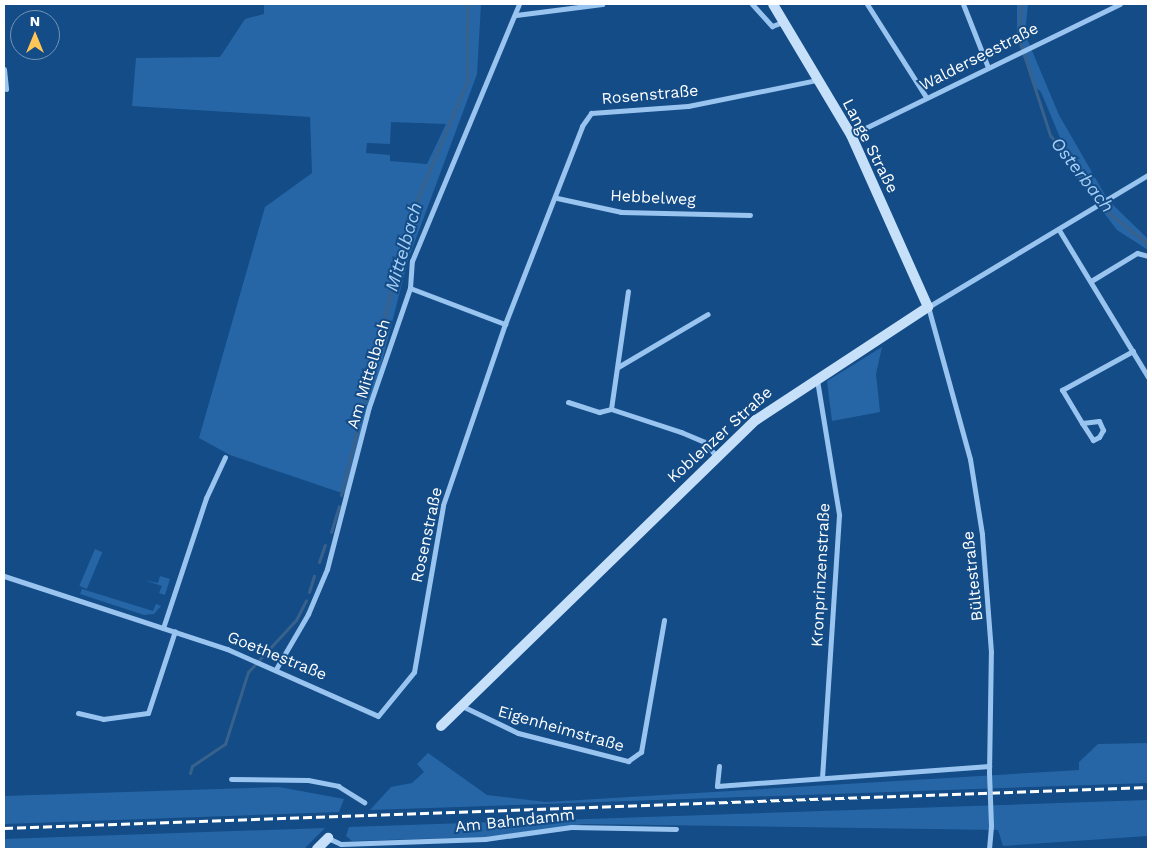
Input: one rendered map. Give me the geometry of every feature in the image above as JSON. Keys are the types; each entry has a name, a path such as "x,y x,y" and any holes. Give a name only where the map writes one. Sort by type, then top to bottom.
{"street":[{"name":"Am Mittelbach","path":"276,668 308,614 327,569 370,407 410,288 412,261 458,142 516,15 519,4"},
{"path":"516,15 602,4"},
{"path":"752,4 772,26 783,22"},
{"name":"Lange Straße","path":"773,4 851,135 928,307"},
{"path":"867,4 926,97"},
{"path":"963,4 987,65"},
{"name":"Walderseestraße","path":"851,135 987,65 1120,4"},
{"path":"4,69 6,89"},
{"name":"Rosenstraße","path":"378,716 414,672 443,505 505,324 557,198 582,126 591,113 688,106 818,80"},
{"name":"Koblenzer Straße","path":"441,726 715,455 817,376 1148,175"},
{"name":"Hebbelweg","path":"557,198 621,212 750,215"},
{"path":"1059,230 1092,281 1148,377"},
{"path":"1092,281 1137,253 1148,256"},
{"path":"410,288 505,324"},
{"path":"611,409 628,291"},
{"name":"Bültestraße","path":"928,307 970,459 985,551 991,652 989,773 991,826 989,849"},
{"path":"618,367 708,314"},
{"path":"1082,423 1099,421 1103,430 1099,437 1093,440 1082,423 1062,390 1133,351"},
{"name":"Kronprinzenstraße","path":"817,376 839,506 822,777"},
{"path":"568,402 599,412 611,409 705,442 715,455"},
{"path":"163,628 206,498 225,457"},
{"name":"Goethestraße","path":"4,576 174,631 276,668 378,716"},
{"name":"Eigenheimstraße","path":"461,705 482,719 518,732 628,761 641,752 664,620"},
{"path":"78,713 103,718 148,713 174,631"},
{"path":"719,766 717,786 990,766"},
{"path":"231,779 308,780 338,786 364,802"},
{"name":"Am Bahndamm","path":"328,838 341,844 516,837 571,826 676,829"},
{"path":"316,849 328,838"}],"shaded area":[{"path":"264,4 481,4 477,74 408,260 348,495 230,455 199,438 265,207 312,173 310,117 132,106 136,58 220,57 245,19 264,14","holes":["391,122 446,124 427,164 390,161 390,155 366,153 367,143 390,144"]},
{"path":"1017,4 1028,4 1025,34 1059,115 1108,200 1148,239 1148,250 1117,230 1076,176 1041,92 1033,85 1017,38"},
{"path":"882,347 876,374 880,412 832,421 827,381"},
{"path":"95,549 102,552 87,589 79,586"},
{"path":"160,576 170,579 165,595 159,593 162,586 144,580 158,583"},
{"path":"82,589 153,611 156,604 161,606 154,614 144,615 80,594"},
{"path":"1148,743 1148,783 370,810 391,787 412,783 424,772 417,764 428,753 487,795 546,802 1079,770 1079,762 1098,744"},
{"path":"279,787 344,799 339,812 4,824 4,796"},
{"path":"1148,800 1148,836 1003,846 998,830 584,824 487,837 352,841 346,836 349,827"},
{"path":"325,828 304,849 4,849 4,839"}],"waterway":[{"name":"Mittelbach","path":"341,495 408,221 467,81 467,4"},
{"name":"Osterbach","path":"1021,4 1019,39 1050,135 1110,214 1148,244"},
{"name":"Mittelbach","path":"331,532 339,506"},
{"name":"Mittelbach","path":"319,562 325,545"},
{"name":"Mittelbach","path":"309,592 314,576"},
{"name":"Mittelbach","path":"190,773 192,766 225,744 248,672 296,620 306,600"}],"railway":[{"path":"4,828 1148,787"}]}
